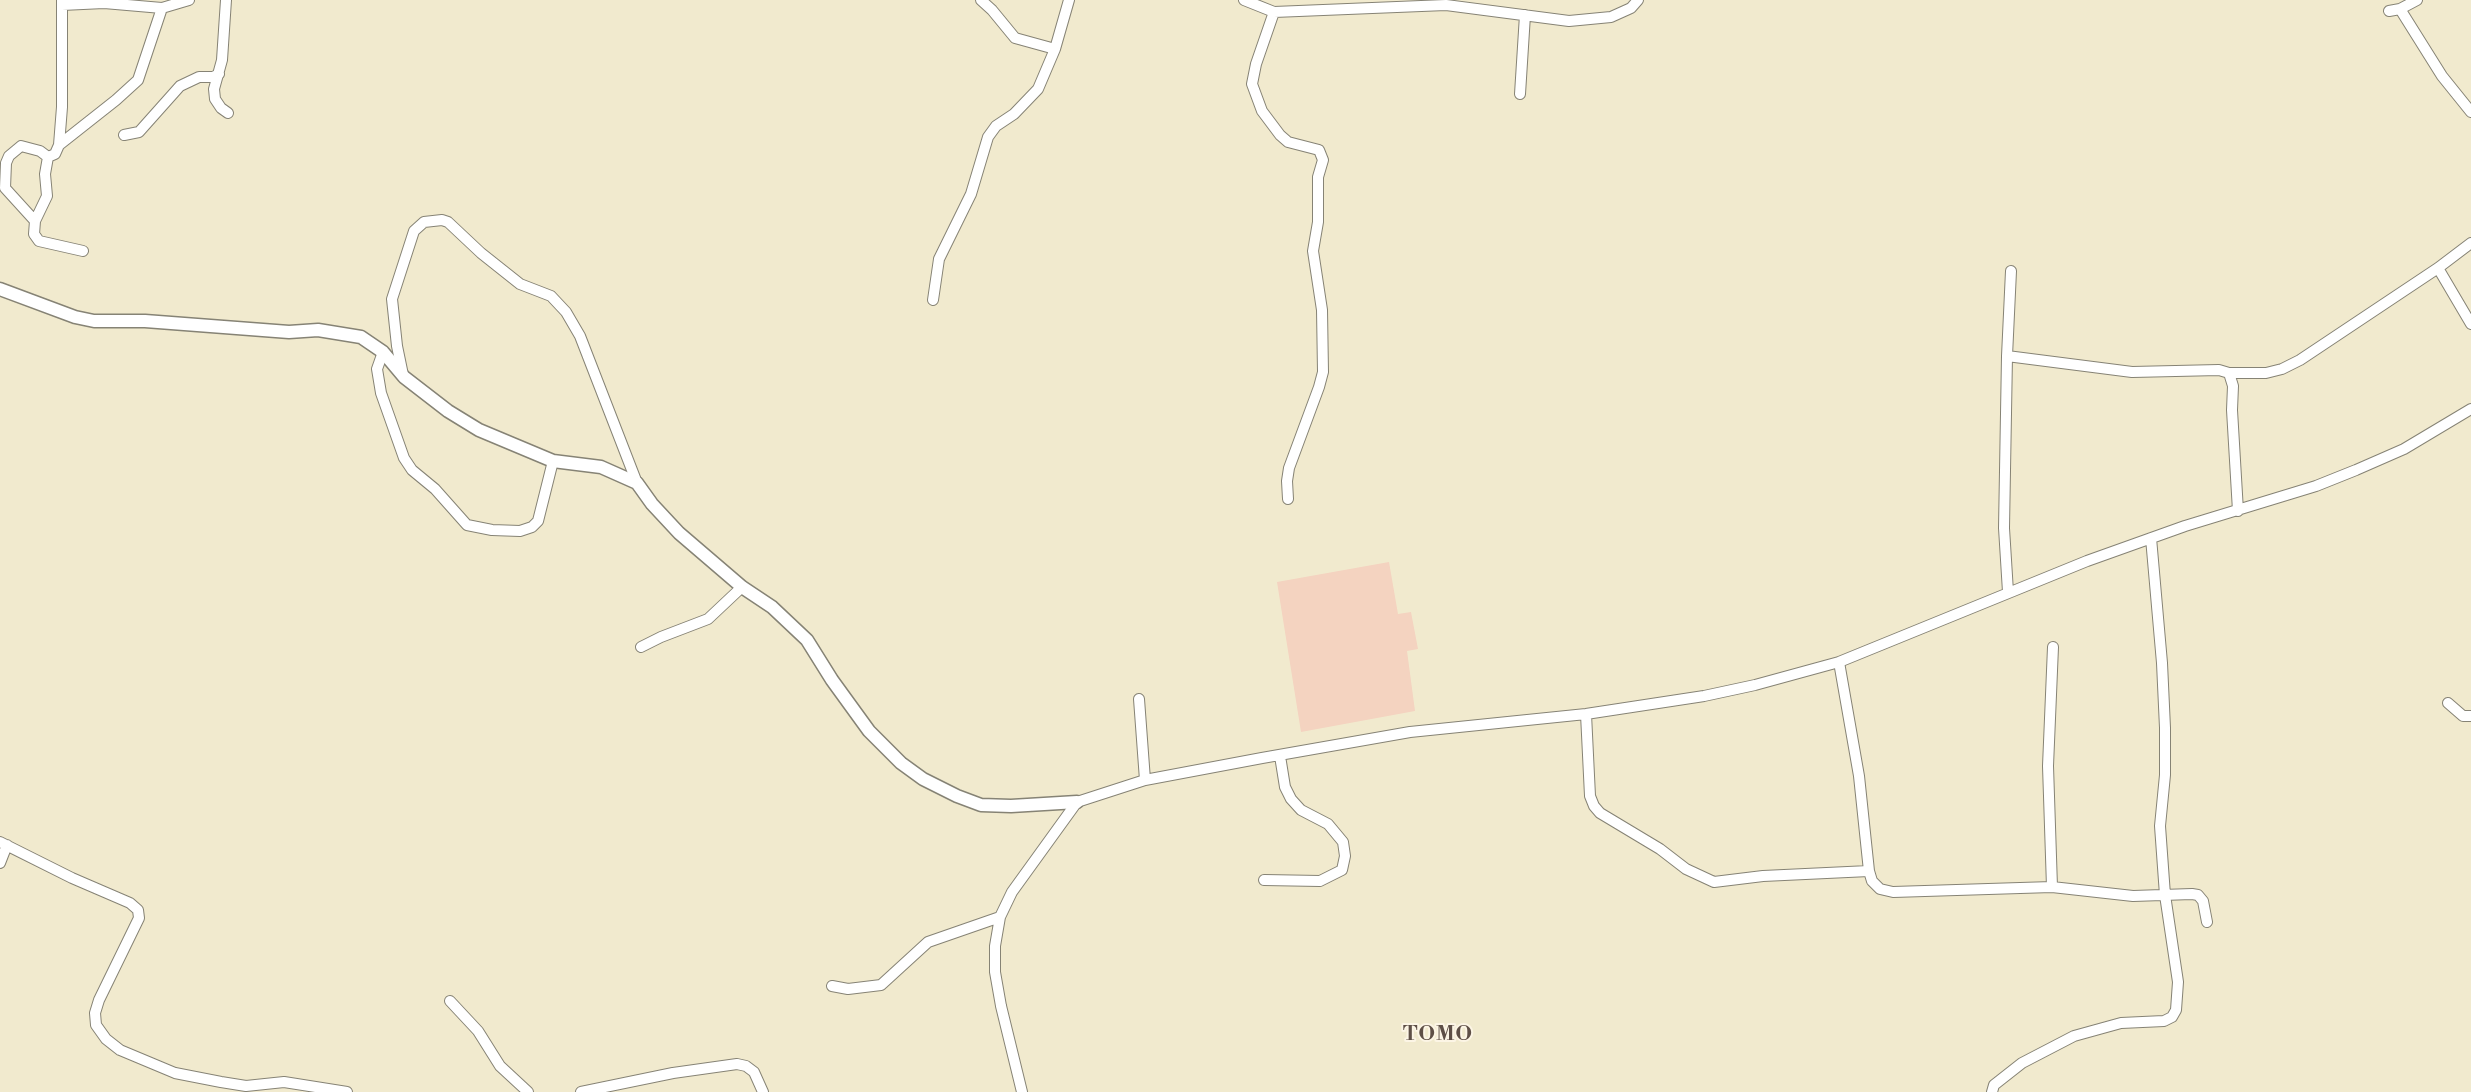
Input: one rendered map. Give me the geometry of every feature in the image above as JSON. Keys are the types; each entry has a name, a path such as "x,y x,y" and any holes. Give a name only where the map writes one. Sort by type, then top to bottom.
{"street":[{"path":"48,157 55,154 58,145 62,107 62,2 104,3 162,8 189,0"},
{"path":"226,0 222,60 214,89 215,99 221,108 228,113"},
{"path":"981,0 992,10 1015,38 1055,49"},
{"path":"933,300 939,259 971,194 988,137 996,126 1014,114 1038,89 1055,49 1070,0"},
{"path":"1244,0 1274,12 1446,5 1569,21 1611,17 1631,8 1638,0"},
{"path":"2389,11 2400,9 2416,0"},
{"path":"58,145 116,100 138,80 162,8"},
{"path":"2400,9 2442,76 2471,112"},
{"path":"1274,12 1256,64 1252,84 1262,111 1280,135 1288,142 1319,150 1323,160 1318,177 1318,222 1313,251 1322,310 1323,372 1290,468 1287,482 1288,499"},
{"path":"1520,94 1525,15"},
{"path":"124,135 139,132 180,86 199,77 213,78 219,74"},
{"path":"35,221 5,188 6,163 9,156 21,146 40,151 48,157"},
{"path":"48,157 45,174 46,196 35,221 34,234 39,241 83,250"},
{"path":"404,377 397,346 392,299 414,231 424,222 442,220 448,222 481,253 520,284 551,296 566,312 580,336 637,483 652,504 679,533 742,587 772,607 807,640 848,704 868,731 901,763 923,779 957,796 981,805 1011,806 1077,802 1145,780 1410,732 1586,714 1704,696 1755,685 1839,662 2008,592 2151,538 2238,511 2356,470 2404,449 2471,409"},
{"path":"2007,356 2132,372 2219,370 2229,373 2266,373 2282,370 2438,268 2471,243"},
{"path":"2438,268 2471,324"},
{"path":"2008,592 2004,528 2007,356 2011,271"},
{"path":"0,290 75,317 94,321 145,321 289,332 318,330 361,337 383,352 404,377 448,411 479,430 553,461 601,466 637,483"},
{"path":"383,352 377,369 381,393 404,458 412,470 435,490 467,525 492,530 520,531 532,527 538,521 553,461"},
{"path":"2229,373 2233,386 2232,410 2238,511"},
{"path":"1992,1092 1994,1085 2022,1063 2074,1036 2121,1024 2164,1021 2172,1017 2176,1010 2178,982 2165,895 2160,826 2165,775 2165,728 2162,663 2151,538"},
{"path":"641,647 661,637 708,619 742,587"},
{"path":"2052,888 2048,766 2053,647"},
{"path":"1839,662 1858,776 1869,871 1872,881 1880,889 1893,892 2052,888 2133,896 2192,894 2198,895 2203,902 2207,922"},
{"path":"1139,699 1145,780"},
{"path":"2448,703 2463,716 2471,716"},
{"path":"1586,714 1590,796 1594,806 1600,813 1660,849 1686,869 1714,882 1763,876 1869,871"},
{"path":"1264,880 1320,881 1342,870 1346,856 1343,842 1328,824 1301,810 1291,799 1285,787 1280,756"},
{"path":"1022,1092 1001,1006 995,972 995,946 1000,917 1012,892 1077,802"},
{"path":"0,863 2,844 72,878 130,903 138,910 139,918 99,1000 95,1013 96,1025 106,1039 120,1050 175,1073 221,1082 246,1086 284,1082 347,1092"},
{"path":"832,986 848,989 881,985 928,942 1000,917"},
{"path":"450,1001 478,1031 500,1066 528,1092"},
{"path":"581,1092 672,1073 737,1064 746,1066 754,1072 762,1092"}],"shaded area":[{"path":"1389,562 1398,614 1411,612 1418,649 1407,651 1415,711 1301,732 1277,582"}],"district":[{"name":"TOMO","path":"1438,1035"}]}
